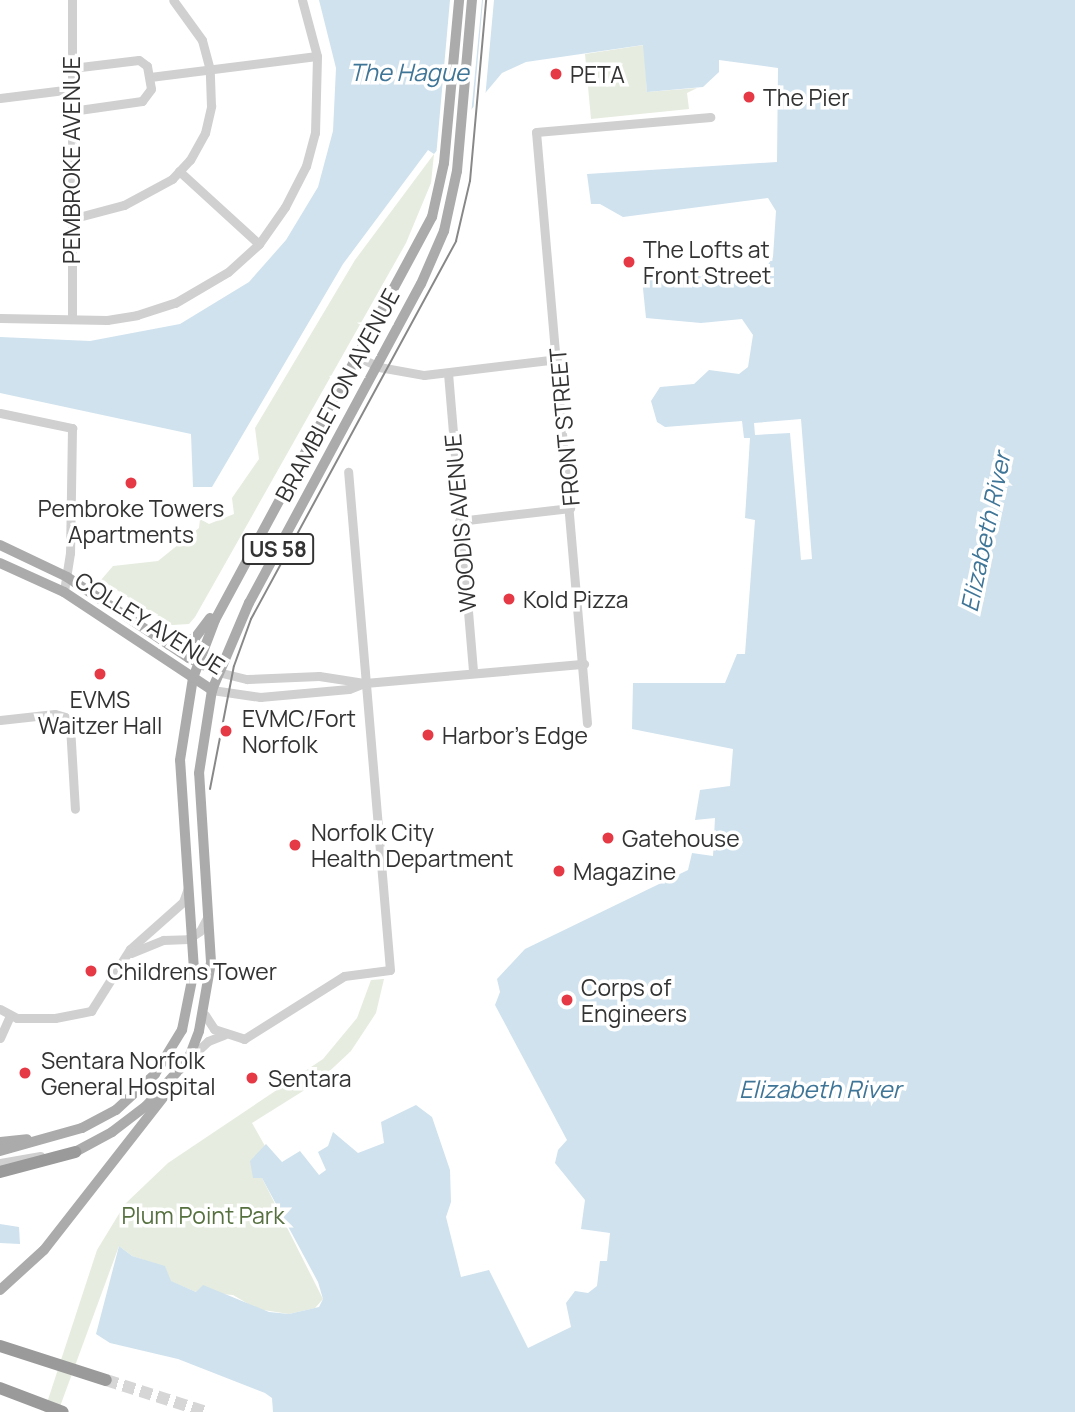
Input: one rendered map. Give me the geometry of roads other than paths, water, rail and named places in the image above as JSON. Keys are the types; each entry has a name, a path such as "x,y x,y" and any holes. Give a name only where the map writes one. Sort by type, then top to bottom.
{"highway":[{"name":"US 58","path":"0,1172 75,1152"},
{"path":"0,1346 106,1380"},
{"path":"0,1388 63,1412"}],"main road":[{"name":"BRAMBLETON AVENUE","path":"0,1151 82,1128 116,1110 161,1067 187,1016 194,970 180,760 192,678 234,584 423,238 441,182 459,0"},
{"name":"BRAMBLETON AVENUE","path":"75,1152 131,1118 188,1060 205,1015 211,962 199,773 212,690 248,603 377,366 439,243 455,183 472,0"},
{"name":"COLLEY AVENUE","path":"0,545 67,577 197,663 218,672"},
{"name":"COLLEY AVENUE","path":"0,563 64,592 212,690"},
{"path":"169,645 195,638 234,584"},
{"path":"0,1290 44,1250 188,1060"},
{"path":"0,1142 44,1138"}],"street":[{"name":"PEMBROKE AVENUE","path":"72,0 72,319"},
{"path":"71,219 124,205 179,171 205,133 211,106 210,70 202,40 173,0"},
{"path":"0,318 107,320 175,303 228,272 259,244 285,207 306,166 319,97 317,56 302,0"},
{"path":"150,77 317,56"},
{"path":"72,68 139,60 150,77 151,89 142,101 72,111"},
{"path":"0,98 72,89"},
{"name":"FRONT STREET","path":"587,723 558,359 536,132 710,117"},
{"path":"179,171 259,244"},
{"path":"358,356 377,366 410,374 448,373 558,359"},
{"name":"WOODIS AVENUE","path":"448,373 473,673"},
{"path":"0,413 72,428 67,577 64,592"},
{"path":"205,1015 224,1035 244,1039 344,976 386,970 348,472"},
{"path":"459,521 570,508"},
{"name":"COLLEY AVENUE","path":"218,672 247,679 319,676 365,683 584,664"},
{"name":"COLLEY AVENUE","path":"212,690 260,697 349,689 365,683"},
{"path":"0,720 55,714 65,718 70,726 75,809"},
{"path":"0,1009 10,1016 84,1015 96,1006 127,955 183,902 189,887"},
{"path":"127,955 148,944 193,936 208,915"},
{"path":"0,1038 10,1016"},
{"path":"188,1060 202,1045 224,1035"},
{"name":"BRAMBLETON AVENUE","path":"0,1163 75,1152"}],"water":[{"name":"Elizabeth River","path":"319,0 1075,0 1075,1412 273,1412 272,1398 265,1393 178,1359 110,1343 96,1334 119,1246 132,1256 165,1266 171,1281 196,1292 203,1285 269,1312 289,1314 319,1307 323,1299 318,1282 262,1178 253,1178 250,1161 266,1144 282,1162 300,1151 319,1175 326,1170 318,1152 328,1146 333,1132 358,1153 384,1143 381,1122 416,1105 432,1117 450,1170 451,1202 446,1217 461,1277 489,1270 528,1348 571,1327 566,1303 575,1291 588,1293 597,1286 600,1261 607,1261 610,1233 581,1229 585,1200 555,1163 558,1150 567,1140 495,1005 500,992 497,979 525,949 688,870 692,853 713,856 715,818 695,820 700,790 730,786 733,749 632,729 633,683 725,683 737,654 745,654 755,520 745,518 750,438 744,438 742,421 665,427 657,422 651,401 660,387 694,384 709,370 739,374 748,367 753,335 742,319 701,323 646,318 642,279 763,272 773,257 776,211 768,198 623,217 600,204 591,204 587,174 777,162 778,68 719,60 719,72 703,87 647,92 643,45 526,62 502,73 434,154 428,150 343,264 212,487 193,487 191,434 0,393 0,337 90,341 180,324 249,282 286,240 318,187 333,131 336,68"},
{"path":"0,1224 19,1227 20,1244 0,1243"}],"tunnel":[{"path":"106,1380 206,1412"}],"tram line":[{"path":"210,789 234,666 251,619 456,241 470,181 486,0"}],"place":[{"name":"PETA","path":"556,74"},
{"name":"The Pier","path":"749,97"},
{"name":"The Lofts at Front Street","path":"629,262"},
{"name":"Pembroke Towers Apartments","path":"131,483"},
{"name":"Kold Pizza","path":"509,599"},
{"name":"EVMS Waitzer Hall","path":"100,674"},
{"name":"EVMC/Fort Norfolk","path":"226,731"},
{"name":"Harbor's Edge","path":"428,735"},
{"name":"Gatehouse","path":"608,838"},
{"name":"Norfolk City Health Department","path":"295,845"},
{"name":"Magazine","path":"559,871"},
{"name":"Childrens Tower","path":"91,971"},
{"name":"Corps of Engineers","path":"567,1000"},
{"name":"Sentara Norfolk General Hospital","path":"25,1073"},
{"name":"Sentara","path":"252,1078"}],"water label":[{"name":"The Hague","path":"409,72"}],"park label":[{"name":"Plum Point Park","path":"203,1215"}]}
